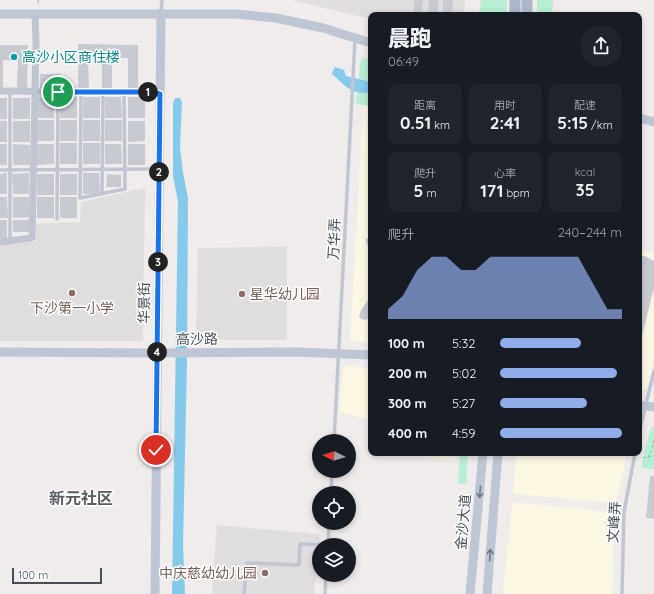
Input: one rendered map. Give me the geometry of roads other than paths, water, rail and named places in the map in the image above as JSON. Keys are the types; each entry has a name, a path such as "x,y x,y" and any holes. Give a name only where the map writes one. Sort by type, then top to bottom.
{"main road":[{"path":"515,0 515,12"},
{"path":"527,0 527,12"}],"street":[{"name":"华景街","path":"155,594 161,13"},
{"path":"0,14 235,14 276,18 323,28 368,41"},
{"path":"0,242 32,238 35,14"},
{"path":"0,91 103,91 150,92 160,94"},
{"path":"642,119 654,122"},
{"name":"高沙路","path":"0,352 296,352 368,355"},
{"name":"金沙大道","path":"470,594 483,456"},
{"name":"金沙大道","path":"487,594 498,456"}],"lane":[{"path":"161,13 162,0"},
{"name":"万华弄","path":"334,434 356,38"},
{"path":"10,90 10,241"},
{"path":"102,194 103,91"},
{"path":"57,219 56,170 58,92"},
{"path":"80,92 80,198 124,189 124,92"},
{"path":"0,170 159,169"},
{"path":"642,421 654,371"},
{"name":"文峰弄","path":"622,594 624,512 634,456"},
{"path":"244,594 247,563 299,565 300,544 312,544"},
{"path":"325,594 326,582"}],"water":[{"path":"335,67 344,70 346,76 368,81 368,93 349,89 332,73"},
{"path":"175,98 180,98 182,102 180,147 188,198 187,363 183,545 185,594 172,594 178,201 173,177 173,103"}],"place":[{"name":"高沙小区商住楼","path":"14,57"},
{"name":"下沙第一小学","path":"72,293"},
{"name":"星华幼儿园","path":"242,294"},
{"name":"中庆慈幼幼儿园","path":"265,573"}],"district":[{"name":"新元社区","path":"81,498"}]}
